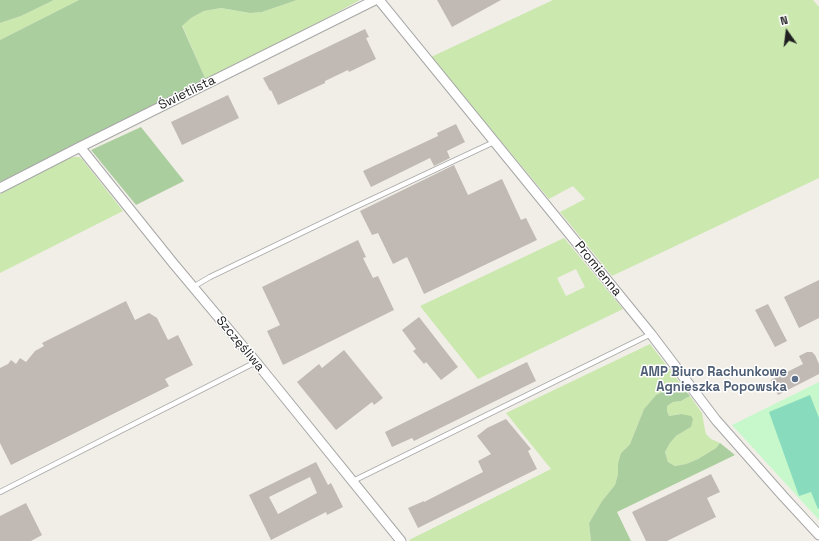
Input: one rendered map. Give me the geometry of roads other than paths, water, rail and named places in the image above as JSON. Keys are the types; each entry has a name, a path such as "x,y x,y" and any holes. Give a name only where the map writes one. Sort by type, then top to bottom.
{"street":[{"name":"Świetlista","path":"0,188 375,0"},
{"name":"Promienna","path":"379,0 651,334 716,420 819,535"},
{"name":"Szczęśliwa","path":"80,147 401,541"}],"lane":[{"path":"193,287 210,277 494,142"},
{"path":"353,481 651,334"},
{"path":"0,492 256,362"}],"place":[{"name":"AMP Biuro Rachunkowe Agnieszka Popowska","path":"795,379"}]}
